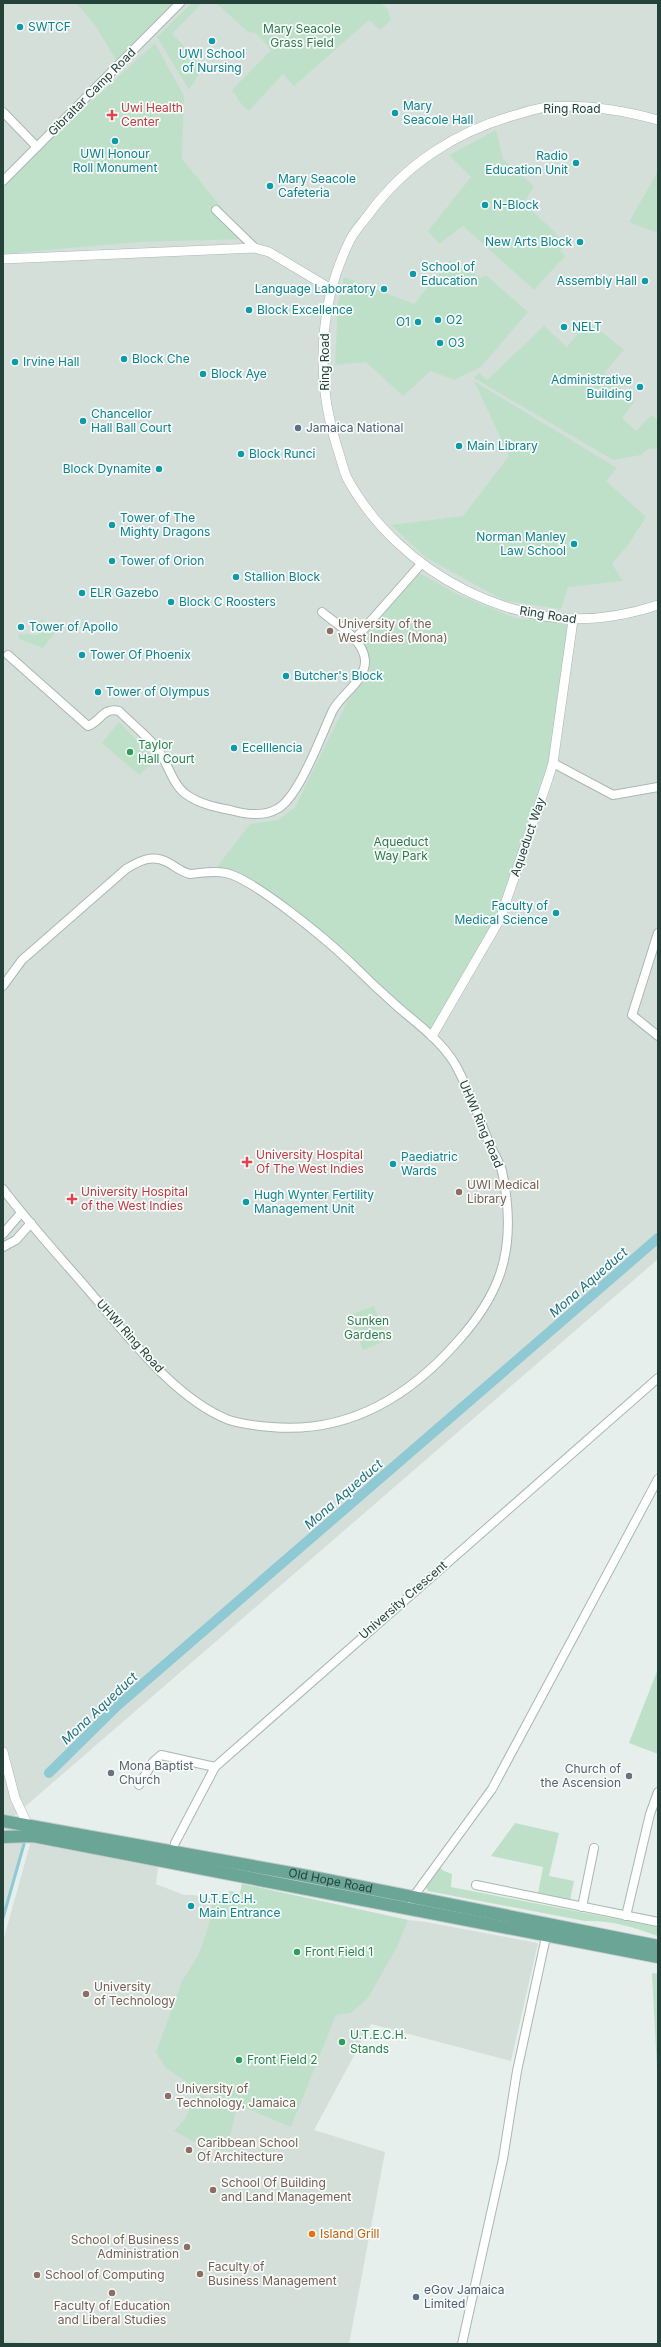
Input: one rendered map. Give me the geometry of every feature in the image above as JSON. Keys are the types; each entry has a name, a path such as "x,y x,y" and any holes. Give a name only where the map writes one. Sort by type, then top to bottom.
{"main road":[{"name":"Old Hope Road","path":"3,1821 30,1831 405,1910 658,1957"},
{"name":"Old Hope Road","path":"3,1837 30,1831 412,1897 658,1946"}],"street":[{"name":"Gibraltar Camp Road","path":"3,181 180,3"},
{"name":"Ring Road","path":"658,120 619,110 577,107 545,107 492,121 460,135 432,152 383,195 352,236 331,290 326,315 323,370 326,404 333,435 347,477 381,526 407,553 450,582 485,600 523,613 573,620 590,620 658,605"},
{"path":"3,112 37,147"},
{"path":"216,210 255,248"},
{"path":"3,259 255,248 268,252 331,290"},
{"path":"355,639 422,563"},
{"path":"8,655 88,726 104,713 112,709 119,711 157,748 175,781 186,795 203,804 240,813 266,813 278,809 290,797 310,762 334,708 362,674 365,660 360,643 322,612"},
{"name":"Aqueduct Way","path":"432,1036 500,919 553,763 573,620"},
{"path":"553,763 613,795 658,787"},
{"name":"UHWI Ring Road","path":"3,986 22,960 126,869 140,860 153,857 167,861 190,874 210,871 230,873 262,892 331,944 376,988 432,1036 455,1064 501,1168 508,1218 504,1255 500,1273 489,1300 477,1320 431,1371 393,1398 365,1413 330,1425 297,1430 236,1422 205,1407 181,1389 152,1363 21,1213 3,1189"},
{"path":"658,933 632,1015 658,1036"},
{"path":"3,1234 21,1213"},
{"path":"3,1247 16,1240 31,1223"},
{"name":"University Crescent","path":"175,1844 215,1767 658,1378"},
{"path":"405,1910 412,1897 492,1789 658,1479"},
{"path":"3,1752 15,1798 30,1831"},
{"path":"139,1785 153,1762 161,1755 215,1767"},
{"path":"626,1916 654,1815 658,1792"},
{"path":"582,1907 594,1848"},
{"path":"476,1885 658,1922"},
{"path":"462,2344 503,2159 517,2071 548,1924"}],"shaded area":[{"name":"University of the West Indies (Mona)","path":"3,3 658,3 658,1259 13,1817 24,1844 3,1918"},
{"name":"University of Technology, Jamaica","path":"31,1841 158,1866 156,1884 184,1895 194,1895 225,1902 229,1891 240,1893 242,1884 408,1920 538,1943 511,2061 371,2024 314,2130 385,2152 349,2344 3,2344 3,1941"}],"green space":[{"path":"76,3 173,3 116,60 95,25"},
{"path":"192,3 202,3 172,34 204,66 189,90 157,37"},
{"name":"Mary Seacole Grass Field","path":"216,3 381,3 388,10 391,20 380,30 369,20 294,86 283,74 249,111 242,105 232,90 271,50 256,33 248,32"},
{"name":"UWI Honour Roll Monument","path":"155,43 184,96 182,159 247,239 138,242 3,254 3,183"},
{"path":"496,130 503,159 534,186 524,203 567,244 560,251 565,256 534,290 463,226 439,244 428,231 471,177 449,155"},
{"path":"658,171 658,233 629,222"},
{"path":"450,260 481,278 486,275 528,312 481,367 454,380 431,371 403,396 366,362 335,365 338,303 344,277 414,304"},
{"path":"588,321 624,350 604,373 635,401 622,418 636,431 652,415 658,420 658,448 648,449 641,455 613,460 474,378 479,373 487,380 544,326 567,347"},
{"path":"474,381 617,468 606,481 646,517 628,545 612,564 623,581 568,587 561,609 505,601 425,557 391,525 463,516 509,456"},
{"name":"Aqueduct Way Park","path":"418,572 457,594 515,618 569,624 547,772 497,918 431,1031 347,954 233,872 217,867 250,824 278,820 295,807 347,702 370,671 360,638"},
{"path":"42,619 58,629 43,648 19,639 19,634 38,635 39,621"},
{"name":"Taylor Hall Court","path":"119,722 156,760 139,775 102,743"},
{"name":"Sunken Gardens","path":"374,1306 388,1340 363,1350 349,1315"},
{"path":"658,1669 658,1754 629,1743"},
{"path":"515,1823 559,1833 549,1876 574,1881 570,1900 538,1893 543,1867 491,1856"},
{"path":"438,1866 444,1871 452,1874 451,1887 658,1927 658,1936 613,1923 585,1921 428,1891 425,1886"},
{"path":"242,1884 408,1920 397,1947 368,1998 351,2013 336,2015 291,2127 191,2085 166,2068 156,2052 182,1981 198,1956 209,1925 213,1900 225,1902 229,1891 240,1893"},
{"path":"652,1973 658,1974 658,2088"},
{"path":"197,2093 236,2111 228,2146 218,2144 206,2148 174,2131 185,2119"},
{"path":"3,2341 40,2344 3,2344"}],"waterway":[{"name":"Mona Aqueduct","path":"49,1773 117,1706 658,1238"},
{"path":"3,1918 24,1844"}],"place":[{"name":"SWTCF","path":"20,27"},
{"name":"UWI School of Nursing","path":"212,41"},
{"name":"Mary Seacole Hall","path":"395,113"},
{"name":"Uwi Health Center","path":"112,115"},
{"name":"UWI Honour Roll Monument","path":"115,141"},
{"name":"Radio Education Unit","path":"576,163"},
{"name":"Mary Seacole Cafeteria","path":"270,186"},
{"name":"N-Block","path":"485,205"},
{"name":"New Arts Block","path":"580,242"},
{"name":"School of Education","path":"413,274"},
{"name":"Assembly Hall","path":"645,281"},
{"name":"Language Laboratory","path":"384,289"},
{"name":"Block Excellence","path":"249,310"},
{"name":"O2","path":"438,320"},
{"name":"O1","path":"418,322"},
{"name":"NELT","path":"564,327"},
{"name":"O3","path":"440,343"},
{"name":"Block Che","path":"124,359"},
{"name":"Irvine Hall","path":"15,362"},
{"name":"Block Aye","path":"203,374"},
{"name":"Administrative Building","path":"640,387"},
{"name":"Chancellor Hall Ball Court","path":"83,421"},
{"name":"Jamaica National","path":"298,428"},
{"name":"Main Library","path":"459,446"},
{"name":"Block Runci","path":"241,454"},
{"name":"Block Dynamite","path":"159,469"},
{"name":"Tower of The Mighty Dragons","path":"112,525"},
{"name":"Norman Manley Law School","path":"574,544"},
{"name":"Tower of Orion","path":"112,561"},
{"name":"Stallion Block","path":"236,577"},
{"name":"ELR Gazebo","path":"82,593"},
{"name":"Block C Roosters","path":"171,602"},
{"name":"Tower of Apollo","path":"21,627"},
{"name":"University of the West Indies (Mona)","path":"330,631"},
{"name":"Tower Of Phoenix","path":"82,655"},
{"name":"Butcher's Block","path":"286,676"},
{"name":"Tower of Olympus","path":"98,692"},
{"name":"Ecelllencia","path":"234,748"},
{"name":"Taylor Hall Court","path":"130,752"},
{"name":"Faculty of Medical Science","path":"556,913"},
{"name":"University Hospital Of The West Indies","path":"247,1162"},
{"name":"Paediatric Wards","path":"393,1164"},
{"name":"UWI Medical Library","path":"459,1192"},
{"name":"University Hospital of the West Indies","path":"72,1199"},
{"name":"Hugh Wynter Fertility Management Unit","path":"246,1202"},
{"name":"Mona Baptist Church","path":"111,1773"},
{"name":"Church of the Ascension","path":"629,1776"},
{"name":"U.T.E.C.H. Main Entrance","path":"191,1906"},
{"name":"Front Field 1","path":"297,1952"},
{"name":"University of Technology","path":"86,1994"},
{"name":"U.T.E.C.H. Stands","path":"342,2042"},
{"name":"Front Field 2","path":"239,2060"},
{"name":"University of Technology, Jamaica","path":"168,2096"},
{"name":"Caribbean School Of Architecture","path":"189,2150"},
{"name":"School Of Building and Land Management","path":"213,2190"},
{"name":"Island Grill","path":"312,2234"},
{"name":"School of Business Administration","path":"187,2247"},
{"name":"Faculty of Business Management","path":"200,2274"},
{"name":"School of Computing","path":"37,2275"},
{"name":"Faculty of Education and Liberal Studies","path":"112,2293"},
{"name":"eGov Jamaica Limited","path":"416,2297"}]}
